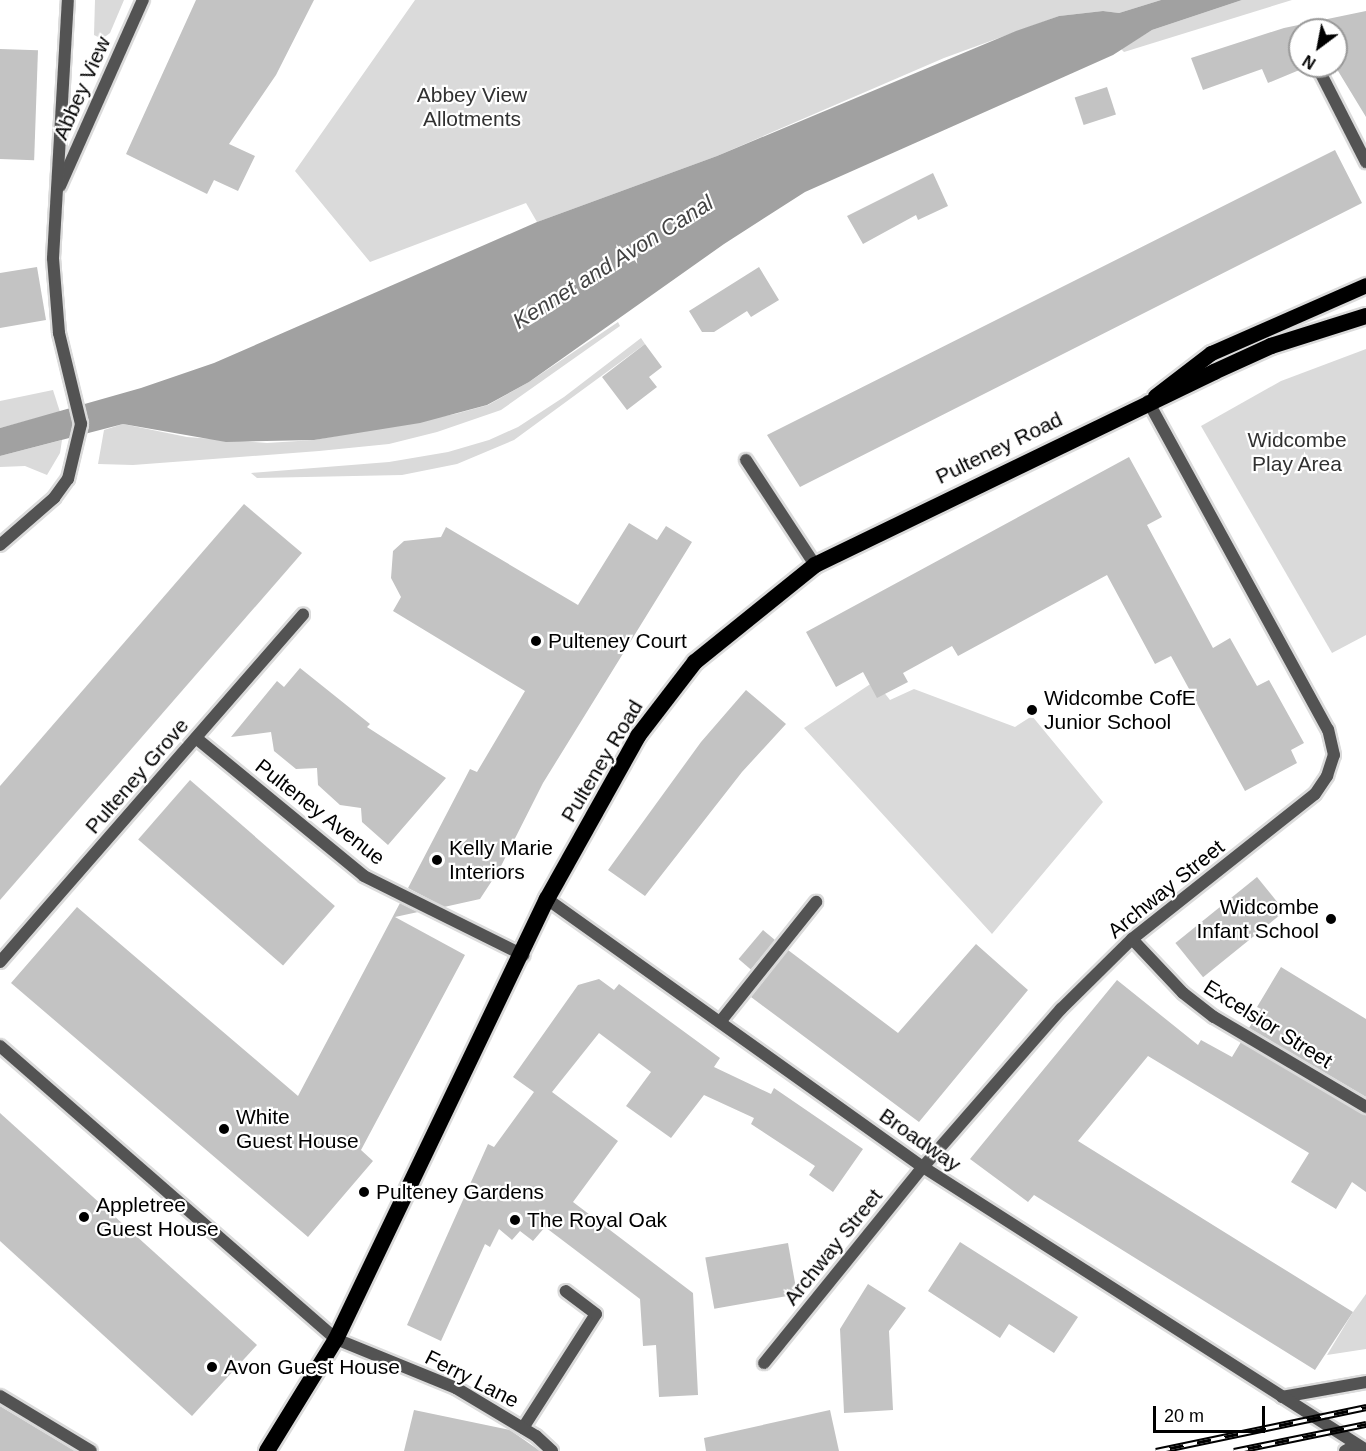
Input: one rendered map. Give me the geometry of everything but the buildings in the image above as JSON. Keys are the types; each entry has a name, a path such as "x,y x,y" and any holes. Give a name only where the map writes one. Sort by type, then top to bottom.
{"highway":[{"name":"Pulteney Road","path":"267,1451 336,1339 523,955 547,899 639,736 695,662 815,565 1148,401 1271,346 1366,316"}],"main road":[{"name":"Pulteney Road","path":"1148,401 1211,353 1366,285"}],"street":[{"path":"0,545 54,498 68,479 77,454 81,424 59,333 53,258 68,0"},
{"name":"Abbey View","path":"57,192 143,0"},
{"path":"1323,78 1366,162"},
{"name":"Archway Street","path":"764,1363 923,1167 1061,1009 1132,939 1316,794 1334,755 1328,730 1148,401"},
{"path":"746,460 815,565"},
{"name":"Pulteney Grove","path":"0,962 303,615"},
{"name":"Pulteney Avenue","path":"196,738 364,876 523,955"},
{"name":"Broadway","path":"547,899 923,1167 1282,1397 1356,1449"},
{"path":"720,1022 816,902"},
{"name":"Excelsior Street","path":"1132,939 1183,993 1214,1017 1366,1107"},
{"path":"0,1046 336,1339"},
{"path":"523,1428 596,1314 566,1291"},
{"name":"Ferry Lane","path":"336,1339 456,1388 523,1428 552,1451"},
{"path":"1282,1397 1366,1382"},
{"path":"0,1395 91,1451"}],"green space":[{"path":"95,0 124,0 110,33 102,39 94,35"},
{"name":"Abbey View Allotments","path":"415,0 1161,0 1119,13 1103,11 1059,16 944,58 717,156 537,222 526,203 370,262 295,171"},
{"path":"1242,0 1292,0 1124,52 1121,49 1152,30"},
{"path":"618,322 620,326 501,410 437,432 389,444 319,451 133,465 98,464 104,430 123,424 187,437 267,443 314,440 455,414 488,405 529,382"},
{"path":"641,338 645,344 514,440 457,464 402,475 257,478 251,473 389,462 448,452 489,440 518,427 564,397"},
{"name":"Widcombe Play Area","path":"1366,349 1366,635 1332,653 1201,426 1281,381"},
{"path":"53,390 60,412 0,428 0,401"},
{"path":"62,440 60,453 47,475 25,466 0,467 0,456"},
{"path":"875,681 890,700 914,689 1015,727 1032,716 1103,802 992,934 804,728"},
{"path":"1366,1294 1366,1349 1327,1355 1353,1312"}],"water":[{"name":"Kennet and Avon Canal","path":"1161,0 1242,0 1152,30 1113,55 805,192 724,244 529,382 487,405 420,423 314,440 226,442 123,424 0,456 0,428 141,388 214,363 537,222 717,156 1016,31 1059,16 1103,11 1119,13"}],"railway":[{"path":"1156,1451 1366,1407"},
{"path":"1234,1451 1366,1424"}],"place":[{"name":"Pulteney Court","path":"536,641"},
{"name":"Widcombe CofE Junior School","path":"1032,710"},
{"name":"Kelly Marie Interiors","path":"437,860"},
{"name":"Widcombe Infant School","path":"1331,919"},
{"name":"White Guest House","path":"224,1129"},
{"name":"Pulteney Gardens","path":"364,1192"},
{"name":"Appletree Guest House","path":"84,1217"},
{"name":"The Royal Oak","path":"515,1220"},
{"name":"Avon Guest House","path":"212,1367"}]}
